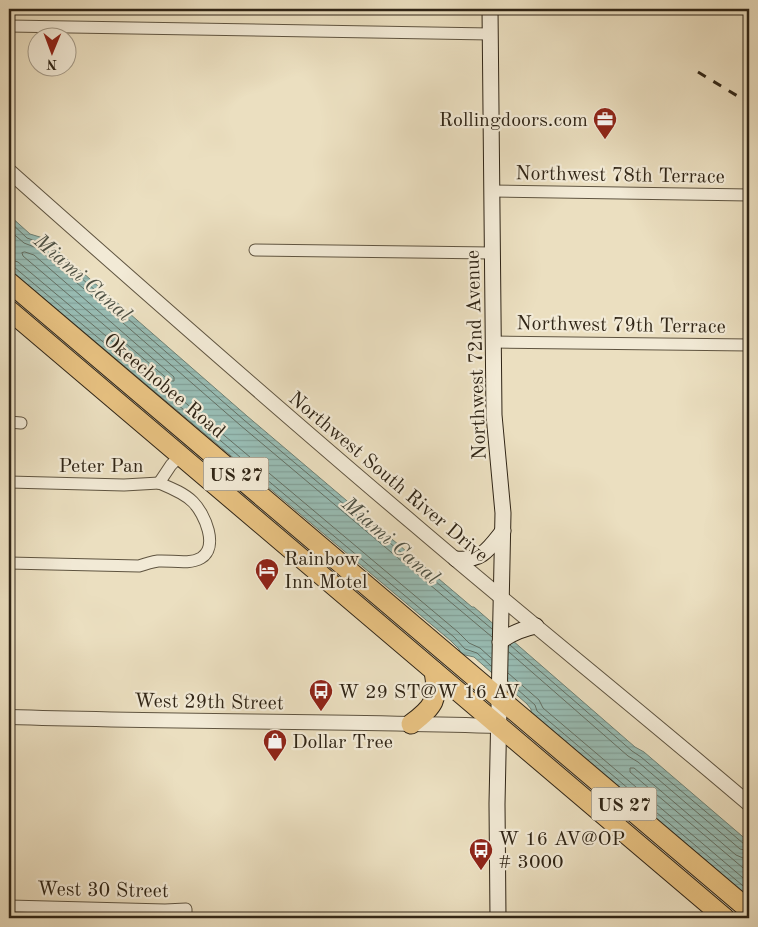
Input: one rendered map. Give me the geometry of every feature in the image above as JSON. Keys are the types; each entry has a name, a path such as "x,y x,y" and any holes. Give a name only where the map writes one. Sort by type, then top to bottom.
{"highway":[{"name":"Okeechobee Road","path":"9,282 500,691 749,910"},
{"name":"US 27","path":"9,310 725,918"},
{"path":"411,724 426,713 433,704 436,697 434,671"}],"main road":[{"name":"Northwest 72nd Avenue","path":"490,9 492,342 494,415 503,531 500,596 497,804 498,918"},
{"path":"456,560 470,559 483,555 503,531"},
{"path":"500,642 511,634 529,627"}],"street":[{"path":"9,26 490,34"},
{"name":"Northwest South River Drive","path":"9,171 142,289 500,596 529,627 749,804"},
{"name":"Northwest 78th Terrace","path":"491,191 749,195"},
{"path":"255,250 492,253"},
{"name":"Northwest 79th Terrace","path":"492,342 749,345"},
{"path":"9,422 21,423"},
{"name":"Peter Pan","path":"9,482 124,485 159,483 171,465 180,456"},
{"path":"9,563 139,566 158,561 198,559 206,553 209,542 208,528 199,509 185,496 159,483"},
{"name":"West 29th Street","path":"9,717 499,726"},
{"name":"West 30 Street","path":"9,906 165,910 186,908 186,918"}],"water":[{"name":"Miami Canal","path":"9,215 30,234 43,238 247,416 749,842 749,897 531,712 527,704 474,657 461,654 451,641 9,269"}],"railway":[{"path":"698,72 749,103"}],"place":[{"name":"Rollingdoors.com","path":"605,140"},
{"name":"Rainbow Inn Motel","path":"267,591"},
{"name":"W 29 ST@W 16 AV","path":"321,712"},
{"name":"Dollar Tree","path":"275,762"},
{"name":"W 16 AV@OP # 3000","path":"481,871"}]}
